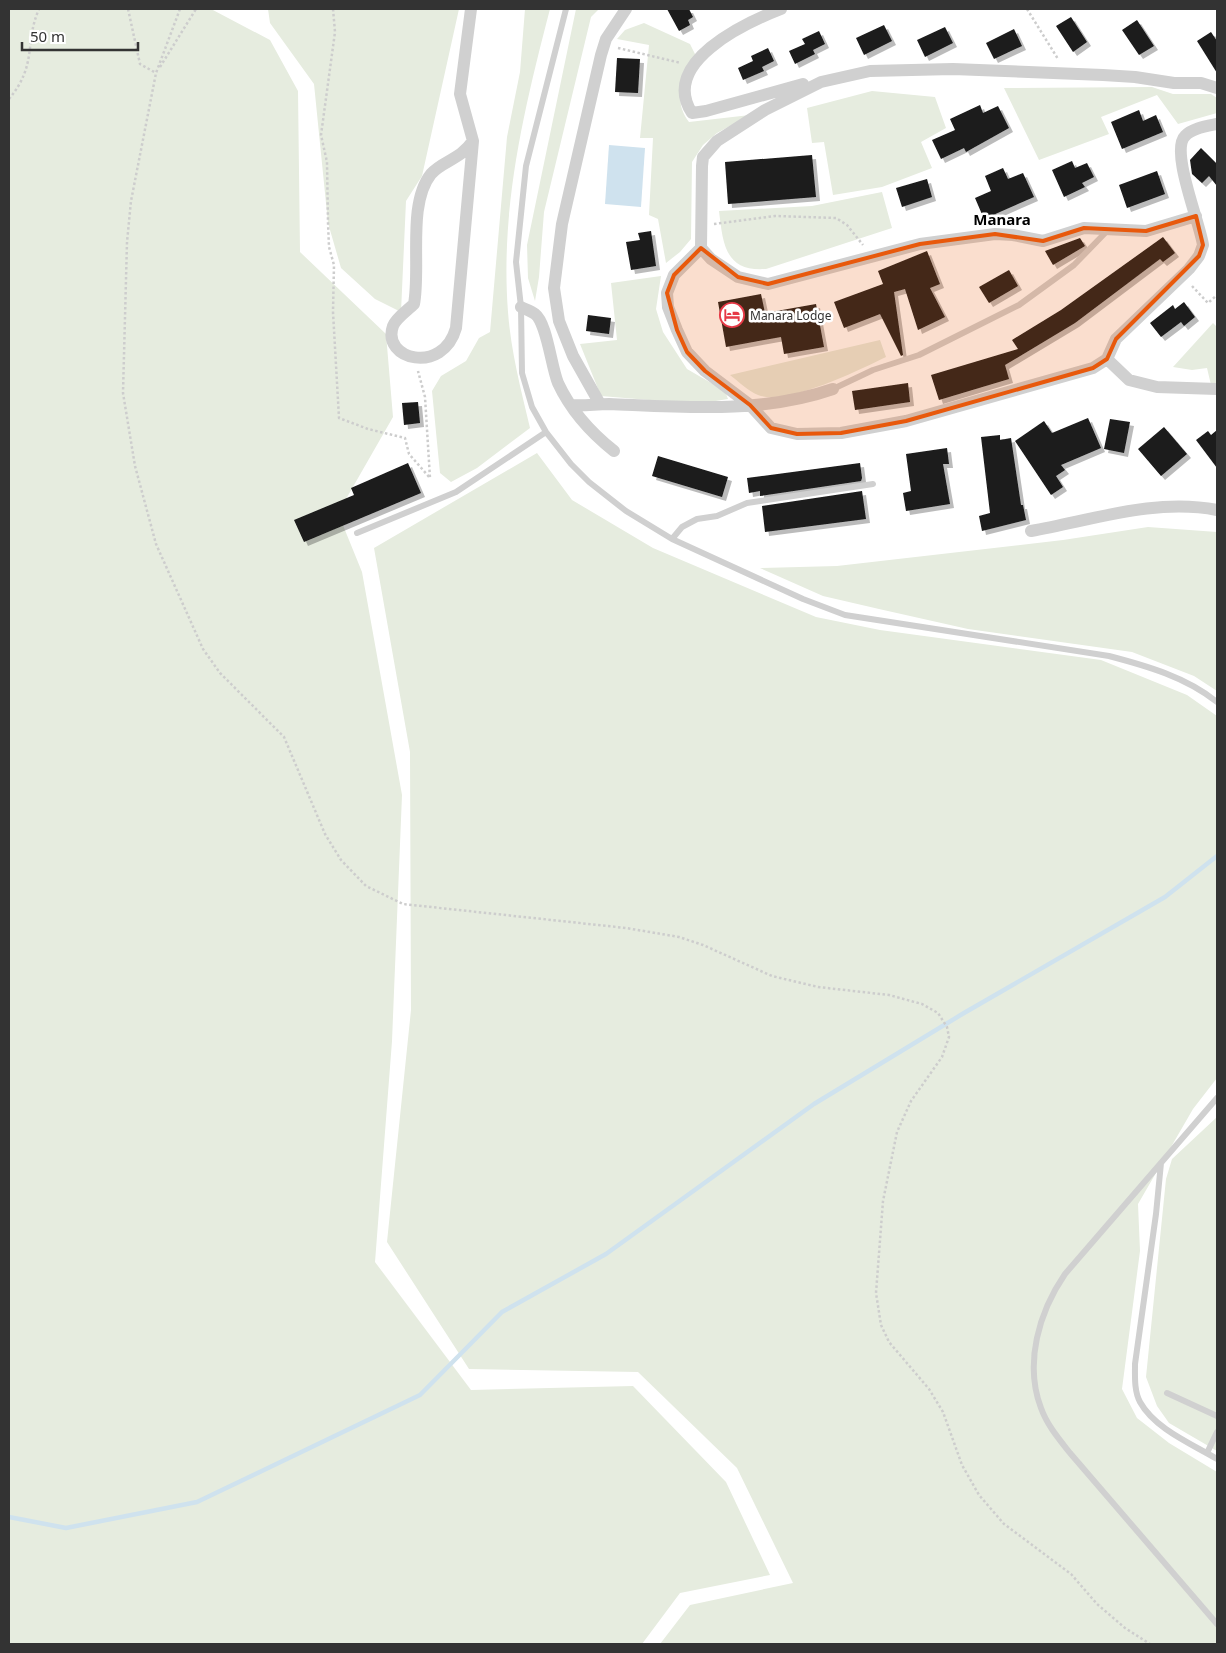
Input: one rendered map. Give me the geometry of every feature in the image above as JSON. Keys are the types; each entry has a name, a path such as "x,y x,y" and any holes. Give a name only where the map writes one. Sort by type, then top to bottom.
{"street":[{"path":"471,9 460,94 473,141 456,328 454,338 440,353 427,359 414,357 404,354 396,345 392,333 394,324 414,304 418,209 421,193 432,173 457,158 473,141"},
{"path":"600,404 573,356 559,321 554,288 562,224 604,44 626,9"},
{"path":"781,9 730,32 692,66 686,85 685,97 686,105 692,113 728,106 796,86 870,71 953,69 1135,77 1174,83 1202,83 1217,88"},
{"path":"821,82 747,120 709,149 703,157 701,248 711,259 738,277 768,284 920,244 957,240 977,235 1004,234 1043,241 1073,230 1146,231 1196,216"},
{"path":"701,248 674,275 667,293 668,307 687,352 705,371 750,405 771,428 797,434 841,433 906,421 1093,368 1107,359 1116,339 1182,276 1199,256 1203,245 1181,164 1181,141 1186,135 1195,130 1217,124"},
{"path":"521,307 536,314 541,322 551,365 571,406 581,420 614,450"},
{"path":"1107,359 1128,380 1157,387 1217,389"},
{"path":"571,406 600,404 671,408 750,405 814,395 833,389"},
{"path":"1032,531 1079,523 1118,512 1144,509 1183,507 1217,510"}],"lane":[{"path":"566,9 524,176 516,262 521,307 522,373 532,407 546,432 589,482 626,512 672,540 803,599 845,615 1109,656 1141,664 1180,679 1205,692 1217,702"},
{"path":"833,389 873,370 919,355 1019,305 1074,265 1108,230"},
{"path":"357,533 456,492 546,432"},
{"path":"672,540 682,527 697,519 717,516 747,503 873,484"},
{"path":"1217,1098 1064,1274 1045,1308 1035,1347 1033,1372 1041,1409 1055,1434 1217,1624"},
{"path":"1161,1162 1156,1214 1135,1364 1135,1383 1140,1401 1153,1419 1217,1459"},
{"path":"1167,1393 1217,1416"},
{"path":"1207,1453 1217,1432"}],"path":[{"path":"9,99 20,86 28,69 39,9"},
{"path":"128,9 140,64 156,73"},
{"path":"180,9 156,73 130,209 123,393 135,466 156,544 203,649 220,674 284,737 325,834 341,860 366,886 403,904 626,928 679,937 703,945 772,976 818,987 889,995 922,1004 938,1013 947,1027 948,1037 942,1057 911,1101 897,1132 883,1201 876,1294 881,1325 889,1342 929,1389 943,1412 962,1465 979,1495 1004,1524 1071,1574 1097,1604 1118,1622 1150,1644"},
{"path":"156,73 196,9"},
{"path":"333,9 335,32 321,135 327,162 325,183 330,247 334,265 333,312 339,418 368,430 405,438 408,454 430,478 425,397 414,357"},
{"path":"1027,9 1067,75"},
{"path":"604,44 692,66"},
{"path":"701,225 775,216 836,218 847,225 872,256"},
{"path":"1182,276 1208,303 1217,295"}],"highlighted area":[{"path":"1196,216 1203,245 1199,256 1116,339 1107,359 1093,368 906,421 841,433 797,434 771,428 750,405 705,371 687,352 677,330 667,293 674,275 701,248 738,277 768,284 920,244 995,234 1043,241 1084,228 1146,231"}],"shaded area":[{"path":"9,9 211,9 270,40 298,91 300,252 386,334 393,417 338,513 362,572 402,795 392,1041 375,1262 471,1390 633,1386 726,1482 770,1575 680,1593 642,1644 9,1644"},
{"path":"268,9 459,9 422,176 406,201 401,312 375,299 341,268 328,223 314,84 270,23"},
{"path":"525,9 550,9 531,84 516,159 511,197 506,273 511,342 530,428 477,468 451,482 440,473 432,391 441,376 466,361 479,338 490,332 507,137 520,72"},
{"path":"576,9 599,9 591,17 544,212 539,277 535,301 528,278 527,245"},
{"path":"644,23 690,44 696,56 684,81 680,97 681,105 689,122 750,115 717,133 703,145 692,162 691,239 680,252 666,263 658,219 649,215 653,138 640,138 649,45 617,39 625,30"},
{"path":"1152,87 1173,94 1211,94 1217,98 1217,113 1178,124 1157,95 1101,117 1109,134 1039,160 1004,88"},
{"path":"872,91 935,97 946,128 921,142 932,168 882,187 833,195 824,142 812,143 807,108"},
{"path":"882,192 892,228 766,269 752,269 742,266 734,261 725,245 719,211 812,206"},
{"path":"661,276 656,309 663,332 687,369 725,391 728,399 697,404 601,396 580,344 617,340 611,283"},
{"path":"1213,323 1217,327 1217,384 1211,385 1207,368 1192,370 1173,367"},
{"path":"880,340 886,357 823,385 786,396 771,397 758,395 730,375"},
{"path":"537,453 572,500 653,548 816,617 880,630 1101,660 1187,695 1217,716 1217,1078 1193,1109 1138,1204 1140,1251 1122,1389 1137,1418 1169,1443 1217,1472 1217,1644 660,1644 690,1605 793,1583 737,1468 638,1372 469,1369 387,1242 411,1010 410,752 374,548"},
{"path":"1148,527 1217,532 1217,691 1194,676 1132,652 968,629 879,609 823,596 760,568 837,566 1063,540"},
{"path":"1217,1117 1217,1451 1169,1423 1157,1406 1146,1377 1166,1179 1172,1159"}],"water":[{"path":"609,145 645,148 641,207 605,204"}],"building":[{"path":"667,9 689,9 693,17 688,20 690,25 679,31"},
{"path":"1071,17 1087,42 1073,52 1056,26"},
{"path":"1137,20 1154,46 1139,55 1122,30"},
{"path":"884,25 892,41 864,55 856,38"},
{"path":"945,27 953,43 925,57 917,40"},
{"path":"1014,29 1022,46 994,59 986,43"},
{"path":"819,31 825,44 813,50 815,54 795,64 789,51 805,44 802,39"},
{"path":"1211,32 1217,41 1217,73 1197,41"},
{"path":"768,48 774,61 762,67 764,71 743,80 738,68 753,61 751,56"},
{"path":"617,58 640,59 638,93 615,92"},
{"path":"980,105 983,113 998,106 1009,128 966,152 964,148 941,159 932,140 955,130 950,119"},
{"path":"1139,110 1143,121 1156,115 1163,132 1122,149 1111,122"},
{"path":"1201,148 1217,164 1217,186 1209,176 1202,183 1192,174 1190,160"},
{"path":"812,155 816,197 728,204 725,162"},
{"path":"1072,161 1075,168 1087,163 1094,177 1082,183 1085,187 1064,197 1052,170"},
{"path":"1003,168 1008,179 1023,173 1034,197 984,219 975,198 991,191 985,176"},
{"path":"1157,171 1165,194 1127,208 1119,185"},
{"path":"927,179 932,197 902,207 896,188"},
{"path":"651,231 656,266 631,270 626,242 640,240 638,233"},
{"path":"1163,237 1175,253 1163,262 1160,259 1075,323 1005,365 1009,379 939,400 931,375 1018,349 1012,340 1061,310"},
{"path":"1080,238 1085,246 1053,265 1045,251"},
{"path":"927,251 940,284 930,288 945,317 918,330 905,289 894,292 903,355 901,356 880,314 844,328 834,302 883,284 878,271"},
{"path":"1009,270 1018,286 989,303 979,287"},
{"path":"761,294 765,313 816,304 824,347 784,354 781,337 726,347 718,302"},
{"path":"1184,302 1195,317 1184,326 1181,322 1161,337 1150,323 1173,305 1175,309"},
{"path":"588,315 611,318 609,334 586,331"},
{"path":"908,383 910,402 855,410 852,391"},
{"path":"418,402 420,423 404,425 402,403"},
{"path":"1088,418 1101,448 1061,465 1065,470 1056,476 1063,487 1051,495 1015,441 1044,421 1052,433"},
{"path":"1110,419 1130,422 1124,453 1104,449"},
{"path":"1164,427 1187,454 1161,476 1138,449"},
{"path":"1217,430 1217,468 1196,440 1208,431 1211,435"},
{"path":"1000,435 1000,440 1011,438 1021,505 1023,505 1026,520 982,531 979,516 990,513 981,437"},
{"path":"947,448 949,464 943,464 950,504 906,511 903,493 911,491 906,454"},
{"path":"658,456 728,477 722,497 652,476"},
{"path":"408,463 421,493 304,542 294,520 354,495 351,488"},
{"path":"860,463 861,481 760,496 760,491 749,493 747,478"},
{"path":"862,491 866,519 765,532 762,506"}],"waterway":[{"path":"9,1517 66,1528 197,1502 420,1395 502,1312 606,1254 814,1104 964,1013 1165,897 1217,856"}],"place":[{"name":"Manara Lodge","path":"732,315"}],"district":[{"name":"Manara","path":"1002,219"}]}
